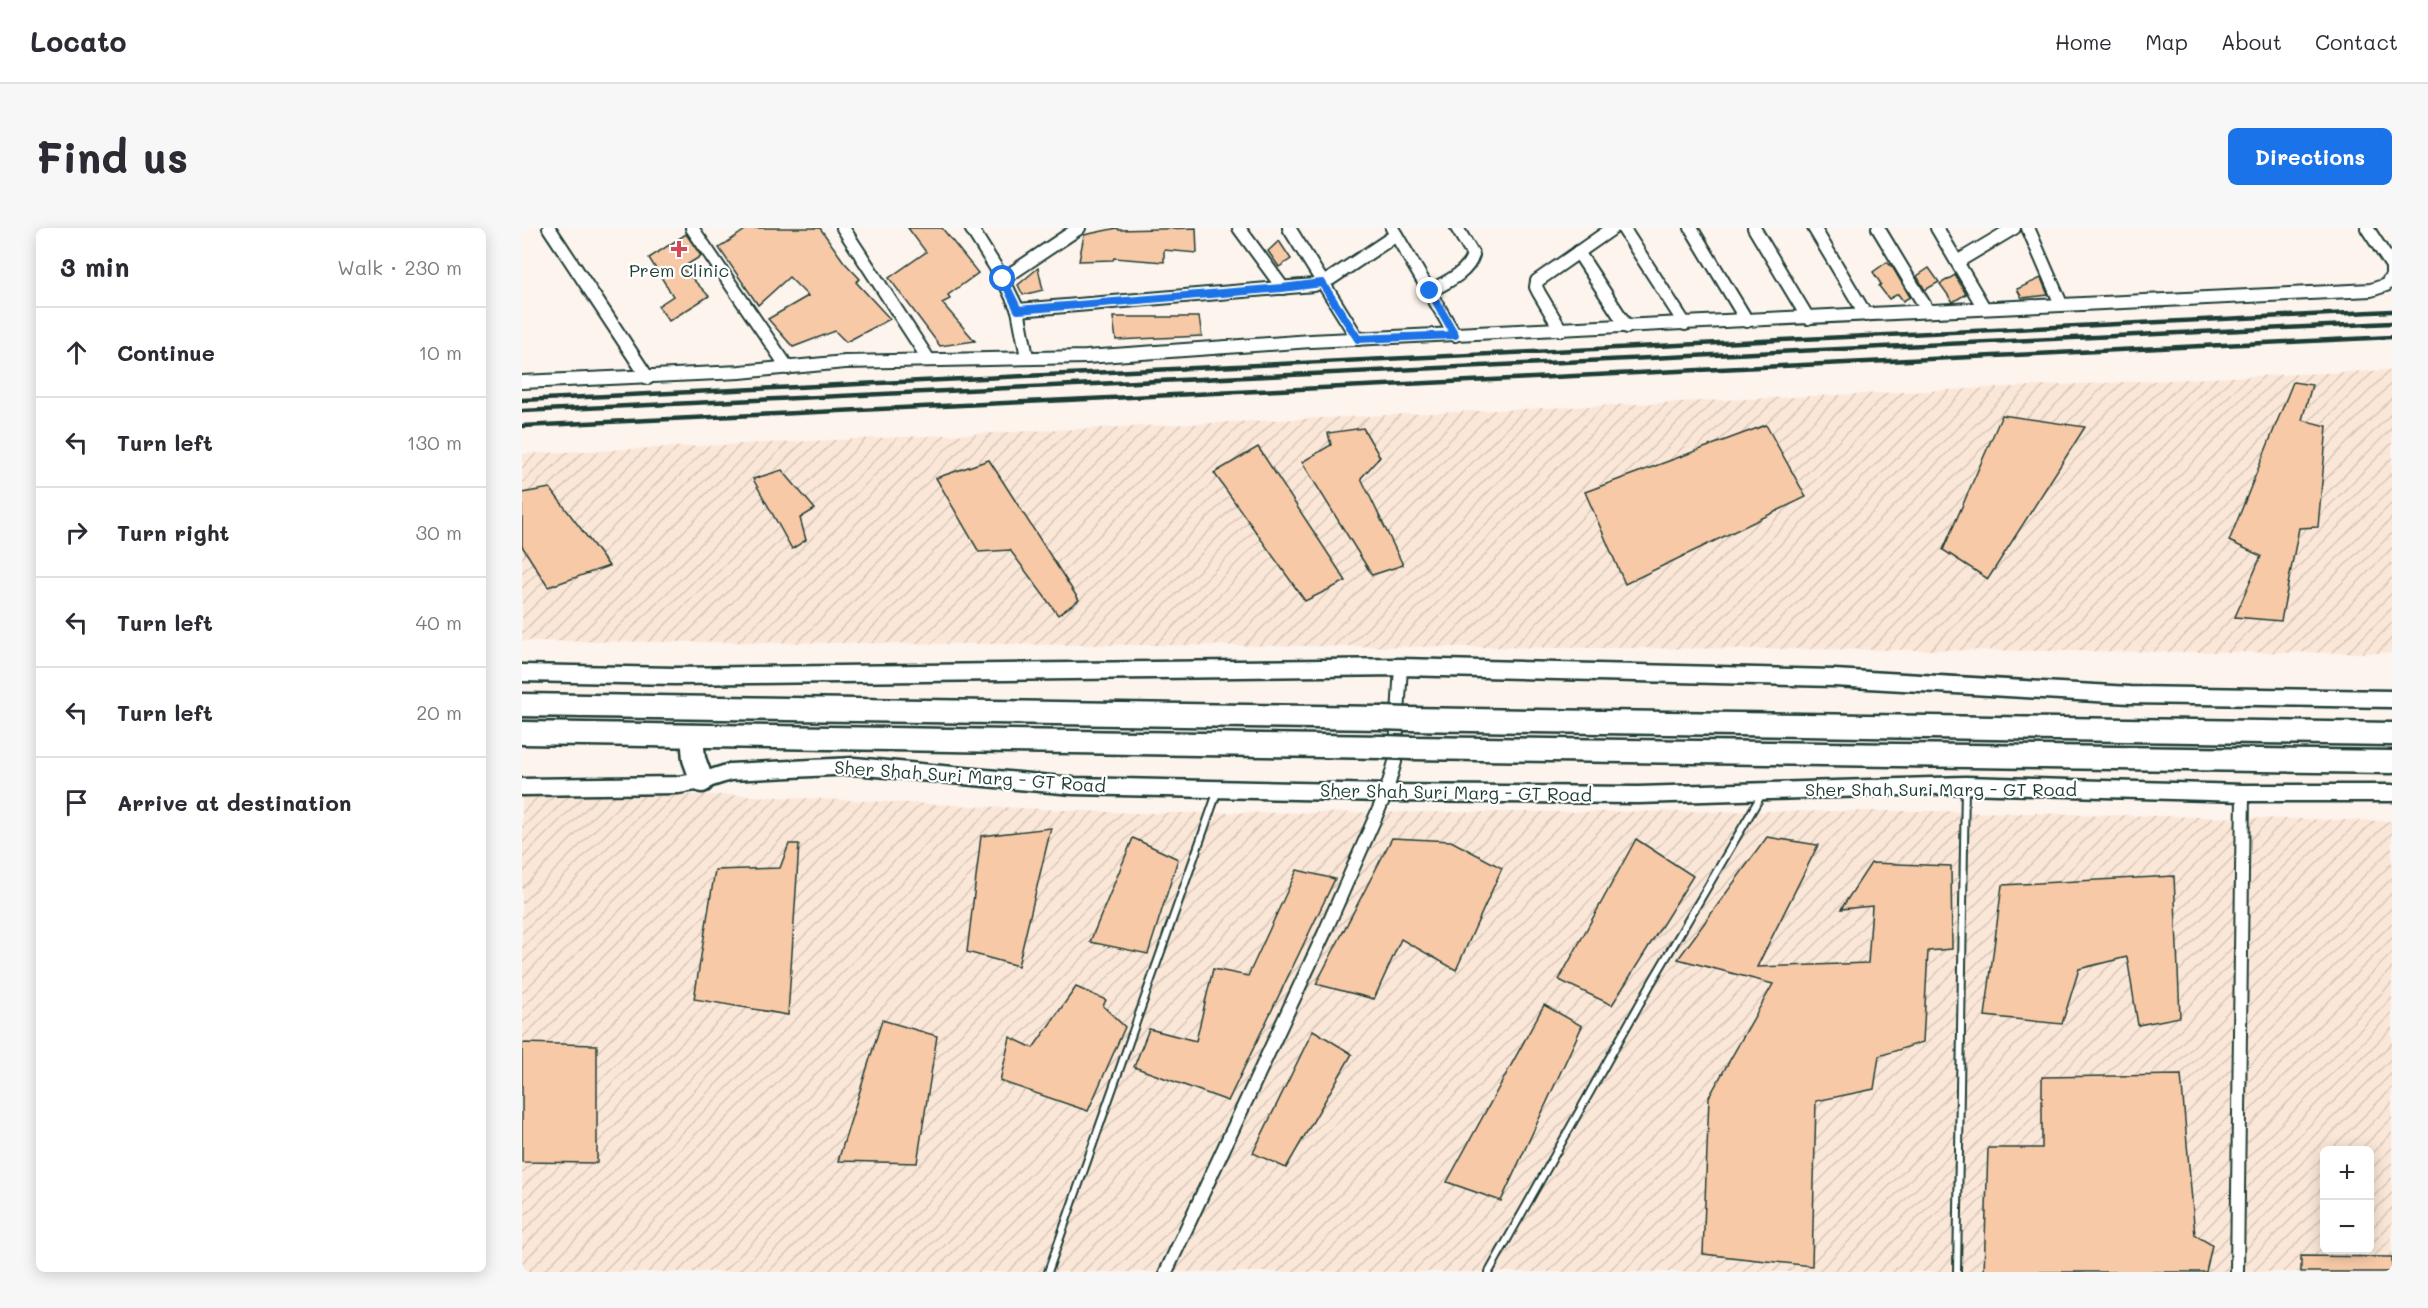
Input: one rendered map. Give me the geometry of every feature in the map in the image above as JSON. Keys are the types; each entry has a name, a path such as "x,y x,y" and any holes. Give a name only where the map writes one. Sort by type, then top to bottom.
{"highway":[{"path":"522,705 2392,734"},
{"name":"Sher Shah Suri Marg - GT Road","path":"522,734 2392,762"},
{"path":"692,736 694,759 702,781"}],"street":[{"path":"549,228 648,378"},
{"path":"692,228 788,368"},
{"path":"843,228 929,360"},
{"path":"971,228 1003,279 1018,310 1027,357"},
{"path":"1003,279 1079,228"},
{"path":"1239,228 1282,288"},
{"path":"1289,228 1358,339"},
{"path":"1430,291 1458,275 1471,263 1473,255 1457,228"},
{"path":"1561,330 1536,287 1537,281 1613,228"},
{"path":"1623,228 1685,324"},
{"path":"1690,228 1747,321"},
{"path":"1754,228 1808,318"},
{"path":"1814,228 1866,315"},
{"path":"1878,228 1928,311"},
{"path":"1937,228 1984,308"},
{"path":"1957,262 2014,228"},
{"path":"2028,228 2061,304"},
{"path":"522,382 648,378 845,362 1086,357 1358,339 2371,290 2386,285 2392,275 2392,266 2367,228"},
{"path":"1018,310 1322,283 1394,232 1455,335"},
{"path":"1578,252 1627,327"},
{"path":"522,673 675,676 1401,667 1834,678 2130,695 2392,699"},
{"path":"1166,1272 1324,934 1386,793 1395,762 1401,667"},
{"name":"Sher Shah Suri Marg - GT Road","path":"522,787 595,788 678,785 702,781 730,772 854,766 1073,786 1386,793 1638,795 1965,786 2243,793 2392,793"},
{"path":"2237,1272 2243,793"}],"lane":[{"path":"1957,1272 1965,786"},
{"path":"1048,1272 1218,789"},
{"path":"1489,1272 1653,980 1764,791"}],"shaded area":[{"path":"2392,370 2392,653 522,641 522,454"},
{"path":"522,794 733,795 1133,813 1930,811 2392,821 2392,1272 522,1272"}],"building":[{"path":"748,228 820,228 844,262 860,279 856,282 890,319 846,342 835,331 793,347 768,319 808,296 789,277 758,305 719,248"},
{"path":"908,228 942,228 978,273 948,295 950,299 942,303 975,341 940,346 889,278 926,252"},
{"path":"1117,228 1119,230 1196,228 1197,253 1164,250 1164,262 1114,258 1113,260 1079,261 1084,235"},
{"path":"686,234 701,256 682,268 709,296 669,321 658,306 673,296 649,258"},
{"path":"1279,241 1291,259 1279,267 1268,251"},
{"path":"1887,262 1910,297 1903,301 1898,294 1889,299 1879,286 1881,284 1873,272"},
{"path":"1038,268 1043,290 1023,295 1018,285"},
{"path":"1929,268 1939,282 1925,290 1917,276"},
{"path":"1955,275 1966,294 1953,302 1940,284"},
{"path":"2041,278 2048,295 2022,298 2017,289"},
{"path":"1113,317 1199,317 1202,336 1116,340"},
{"path":"2293,382 2312,385 2302,420 2327,426 2318,527 2299,528 2281,621 2235,617 2261,556 2229,541"},
{"path":"2002,415 2085,427 1988,579 1943,550"},
{"path":"1766,425 1806,497 1625,584 1585,492"},
{"path":"1363,428 1380,457 1361,478 1403,565 1372,575 1302,462 1331,445 1328,433"},
{"path":"1258,447 1346,581 1305,601 1214,473"},
{"path":"989,460 1079,600 1058,615 1010,550 979,552 936,478"},
{"path":"782,470 815,509 800,518 806,540 792,549 753,479"},
{"path":"550,488 609,566 548,587 522,546 522,493"},
{"path":"1051,828 1018,966 967,952 981,836"},
{"path":"1767,837 1818,845 1757,967 1868,963 1872,906 1841,909 1871,863 1951,866 1952,949 1928,951 1923,1042 1879,1056 1874,1089 1816,1101 1812,1266 1703,1254 1709,1097 1773,984 1678,959"},
{"path":"1133,838 1178,859 1148,954 1090,942"},
{"path":"1392,838 1451,841 1502,868 1456,970 1401,939 1374,999 1316,984"},
{"path":"1636,839 1693,876 1612,1005 1559,980"},
{"path":"789,844 799,844 788,1015 694,999 715,870 780,868"},
{"path":"1297,870 1335,879 1228,1101 1134,1067 1149,1029 1196,1041 1213,969 1248,976"},
{"path":"2174,876 2180,1017 2138,1025 2127,957 2079,969 2062,1024 1985,1016 2002,885"},
{"path":"1076,987 1106,1000 1103,1006 1125,1027 1088,1111 1000,1081 1010,1037 1033,1048"},
{"path":"1544,1005 1582,1026 1501,1201 1447,1182"},
{"path":"882,1020 937,1036 917,1163 838,1161"},
{"path":"1313,1030 1352,1054 1286,1168 1253,1153"},
{"path":"522,1043 597,1045 597,1163 522,1162"},
{"path":"2181,1075 2195,1235 2212,1245 2206,1272 1984,1272 1988,1148 2042,1148 2042,1077"},
{"path":"2301,1256 2392,1257 2392,1272 2301,1272"}],"railway":[{"path":"522,400 2392,311"},
{"path":"522,411 2392,323"},
{"path":"522,426 2392,337"}],"place":[{"name":"Prem Clinic","path":"679,249"}],"route":[{"path":"1003,279 1018,310 1322,283 1358,339 1455,335 1430,291"}]}
